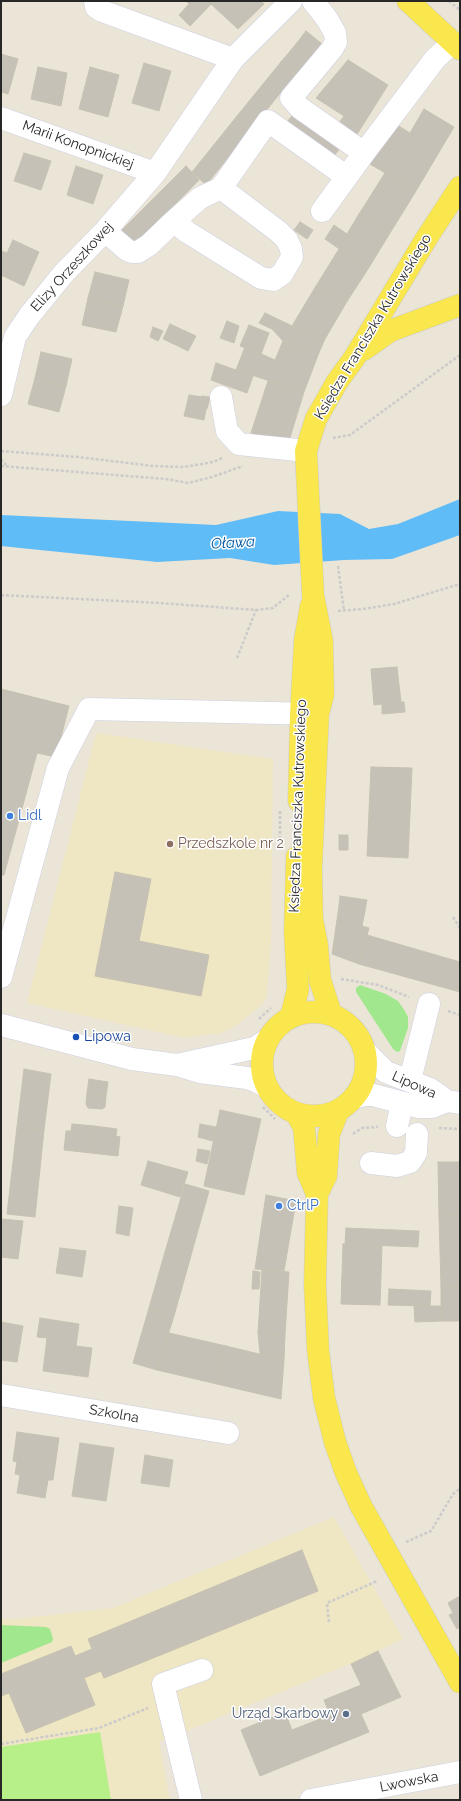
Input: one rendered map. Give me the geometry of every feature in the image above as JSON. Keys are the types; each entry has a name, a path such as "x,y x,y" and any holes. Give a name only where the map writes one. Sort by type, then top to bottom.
{"main road":[{"path":"408,1 458,48"},
{"name":"Księdza Franciszka Kutrowskiego","path":"331,1014 320,980 317,945 312,919 309,714 305,640 313,595 306,457 316,419 337,382 354,358 426,239 460,187"},
{"path":"354,358 377,339 390,331 460,305"},
{"name":"Księdza Franciszka Kutrowskiego","path":"291,1017 298,982 295,932 309,714"},
{"path":"317,1194 326,1176 329,1134 346,1105 361,1088 366,1076 367,1063 365,1050 358,1034 353,1028 339,1017 331,1014 317,1011 304,1012 282,1022 268,1040 263,1051 261,1063 267,1087 281,1105 296,1113 306,1116 322,1116 346,1105"},
{"path":"296,1113 304,1127 308,1173 317,1194 315,1285 318,1350 324,1398 335,1442 346,1473 361,1506 460,1682"}],"street":[{"path":"95,1 96,7 102,11 233,60"},
{"name":"Elizy Orzeszkowej","path":"1,395 8,335 29,316 64,273 105,231 156,173 233,60 291,1"},
{"path":"105,231 127,250 138,252 160,235 200,198 221,188 280,105 291,98 332,49 336,42 335,33 327,19 312,1"},
{"path":"322,211 364,152 435,59 458,48"},
{"path":"291,98 300,108 364,152"},
{"name":"Marii Konopnickiej","path":"1,118 156,173"},
{"path":"268,121 347,177"},
{"path":"174,221 187,232 261,278 273,280 282,274 292,257 291,249 287,240 279,232 221,188"},
{"path":"221,397 227,431 239,444 306,457"},
{"path":"1,977 58,768 89,709 309,714"},
{"path":"411,1076 429,1004"},
{"path":"1,1025 118,1056 177,1065 200,1072 256,1080 267,1087"},
{"path":"177,1065 254,1048 268,1040"},
{"name":"Lipowa","path":"365,1050 386,1072 430,1089 454,1102"},
{"name":"Lipowa","path":"346,1105 365,1095 373,1095 419,1107 432,1107 454,1102"},
{"path":"371,1163 397,1166 410,1162 416,1153 417,1134"},
{"name":"Szkolna","path":"1,1395 228,1433"},
{"path":"191,1800 163,1684 202,1670"},
{"name":"Lwowska","path":"311,1800 460,1772"}],"path":[{"path":"449,1 460,10"},
{"path":"329,438 350,434 460,354"},
{"path":"1,451 78,457 153,466 184,467 213,462 257,447"},
{"path":"1,466 166,479 188,483 236,470 250,463 257,447"},
{"path":"1,459 7,466"},
{"path":"338,566 344,611"},
{"path":"334,612 363,610 394,604 460,584"},
{"path":"1,595 159,603 256,610 273,608 290,594"},
{"path":"236,658 256,610"},
{"path":"453,917 460,928"},
{"path":"338,979 378,985 429,1004"},
{"path":"406,1542 431,1531 453,1494 460,1488"},
{"path":"329,1622 327,1603 377,1580"},
{"path":"1,1744 99,1728 168,1701"}],"shaded area":[{"name":"Przedszkole nr 2","path":"96,733 273,759 271,942 267,995 265,1001 258,1008 234,1027 222,1033 184,1038 27,1003"},
{"path":"334,1517 403,1639 350,1664 159,1742 170,1800 1,1800 1,1619 15,1619 113,1608"}],"green space":[{"path":"360,985 386,994 398,1001 405,1011 408,1017 408,1028 400,1051 397,1052 393,1049 356,992 356,988"},
{"path":"1,1625 46,1627 50,1629 53,1639 52,1642 1,1663"},
{"path":"100,1732 111,1800 1,1800 1,1747"}],"water":[{"name":"Oława","path":"460,499 460,535 392,559 344,560 274,565 230,558 157,562 1,546 1,515 216,525 278,511 340,514 369,529 398,524"}],"building":[{"path":"186,1 214,1 190,26 179,15 189,4"},
{"path":"214,1 261,1 264,4 238,29 211,4"},
{"path":"306,31 327,48 316,61 296,44"},
{"path":"296,44 316,61 301,79 281,62"},
{"path":"1,54 18,59 8,94 1,92"},
{"path":"348,60 388,85 354,139 336,127 344,116 316,98"},
{"path":"281,62 295,75 252,128 237,116"},
{"path":"144,63 171,71 159,111 132,103"},
{"path":"38,67 67,73 61,106 31,99"},
{"path":"90,67 119,75 108,117 79,109"},
{"path":"424,109 454,127 416,191 370,164 394,123 410,133"},
{"path":"237,116 252,128 206,185 192,172"},
{"path":"292,116 339,149 335,155 324,153 285,124"},
{"path":"24,153 51,161 41,190 14,181"},
{"path":"76,166 103,175 93,204 67,195"},
{"path":"186,166 199,180 134,246 120,232"},
{"path":"385,173 416,191 390,233 359,214"},
{"path":"359,214 390,233 368,269 325,239 334,225 347,234"},
{"path":"300,222 313,230 307,239 294,230"},
{"path":"13,240 39,252 24,286 1,275 1,251 7,253"},
{"path":"339,249 368,269 346,303 316,286"},
{"path":"95,272 129,280 123,306 88,298"},
{"path":"316,286 346,303 325,339 292,326"},
{"path":"88,298 123,306 116,332 82,325"},
{"path":"265,313 325,339 318,355 283,341 272,329 259,323"},
{"path":"227,321 239,326 234,343 220,338"},
{"path":"170,324 185,331 178,346 163,339"},
{"path":"249,325 269,333 261,354 240,346"},
{"path":"153,327 163,331 158,341 150,337"},
{"path":"185,331 196,336 188,351 178,346"},
{"path":"283,341 318,355 304,392 236,370 245,347 275,360"},
{"path":"41,352 72,359 66,386 35,378"},
{"path":"216,363 253,376 247,393 211,380"},
{"path":"35,378 66,386 59,412 28,404"},
{"path":"268,381 304,392 288,444 251,433"},
{"path":"189,395 202,397 200,408 206,409 204,420 184,416"},
{"path":"202,396 210,397 207,409 200,408"},
{"path":"397,667 401,702 404,702 405,712 382,714 382,704 374,705 371,669"},
{"name":"Lidl","path":"1,689 69,706 56,757 37,753 4,875 1,875"},
{"path":"371,767 412,768 408,858 367,856"},
{"path":"339,835 348,835 348,850 339,850"},
{"path":"115,872 151,879 139,941 209,955 201,996 95,976"},
{"path":"340,896 367,900 365,911 339,906"},
{"path":"339,906 365,911 362,926 369,928 359,964 332,954"},
{"path":"367,935 460,962 460,992 359,964"},
{"path":"24,1069 51,1074 44,1130 17,1127"},
{"path":"89,1079 108,1082 106,1096 87,1093"},
{"path":"87,1093 106,1096 105,1107 102,1109 88,1108 86,1104"},
{"path":"220,1110 261,1119 244,1195 204,1186"},
{"path":"72,1124 94,1126 91,1153 64,1150 66,1131 71,1131"},
{"path":"200,1124 216,1127 213,1141 198,1137"},
{"path":"94,1126 117,1129 116,1136 120,1137 118,1156 91,1153"},
{"path":"17,1127 44,1130 35,1217 7,1214"},
{"path":"198,1149 210,1151 207,1164 196,1161"},
{"path":"148,1161 188,1172 180,1197 141,1185"},
{"path":"438,1162 460,1162 460,1215 439,1216"},
{"path":"185,1184 209,1191 190,1259 165,1252"},
{"path":"266,1195 296,1201 284,1271 255,1269"},
{"path":"119,1206 133,1208 129,1236 116,1233"},
{"path":"460,1215 460,1287 441,1287 439,1216"},
{"path":"1,1219 23,1221 18,1259 1,1257"},
{"path":"346,1228 419,1231 418,1247 345,1244"},
{"path":"343,1244 382,1246 380,1305 341,1304"},
{"path":"60,1248 86,1251 82,1277 56,1273"},
{"path":"165,1252 190,1259 174,1316 149,1308"},
{"path":"262,1270 289,1272 285,1335 258,1333"},
{"path":"253,1271 260,1272 259,1289 252,1289"},
{"path":"441,1287 460,1287 460,1321 441,1321"},
{"path":"389,1289 431,1291 430,1306 388,1305"},
{"path":"414,1306 441,1306 441,1321 415,1322"},
{"path":"149,1308 174,1316 157,1370 133,1363"},
{"path":"40,1318 79,1324 76,1346 92,1348 88,1377 43,1371 47,1338 37,1337"},
{"path":"1,1322 23,1326 17,1362 1,1360"},
{"path":"169,1333 226,1346 217,1384 157,1370"},
{"path":"258,1333 285,1335 284,1360 260,1354"},
{"path":"226,1346 284,1360 281,1399 217,1384"},
{"path":"17,1432 59,1438 53,1480 48,1480 45,1498 17,1493 20,1475 15,1474 17,1462 13,1461"},
{"path":"80,1443 114,1448 106,1501 72,1496"},
{"path":"145,1455 173,1460 169,1487 141,1483"},
{"path":"302,1550 318,1591 104,1678 101,1671 84,1678 95,1705 26,1733 9,1693 1,1696 1,1674 71,1646 75,1656 92,1649 88,1639"},
{"path":"460,1596 460,1627 457,1629 449,1615 453,1613 448,1603"},
{"name":"Urząd Skarbowy","path":"378,1651 401,1697 361,1714 369,1732 260,1776 241,1730 285,1712 292,1730 330,1715 324,1700 361,1685 351,1664"}],"place":[{"name":"Lidl","path":"10,816"},
{"name":"Przedszkole nr 2","path":"170,844"},
{"name":"Lipowa","path":"76,1037"},
{"name":"CtrlP","path":"279,1206"},
{"name":"Urząd Skarbowy","path":"346,1714"}]}
